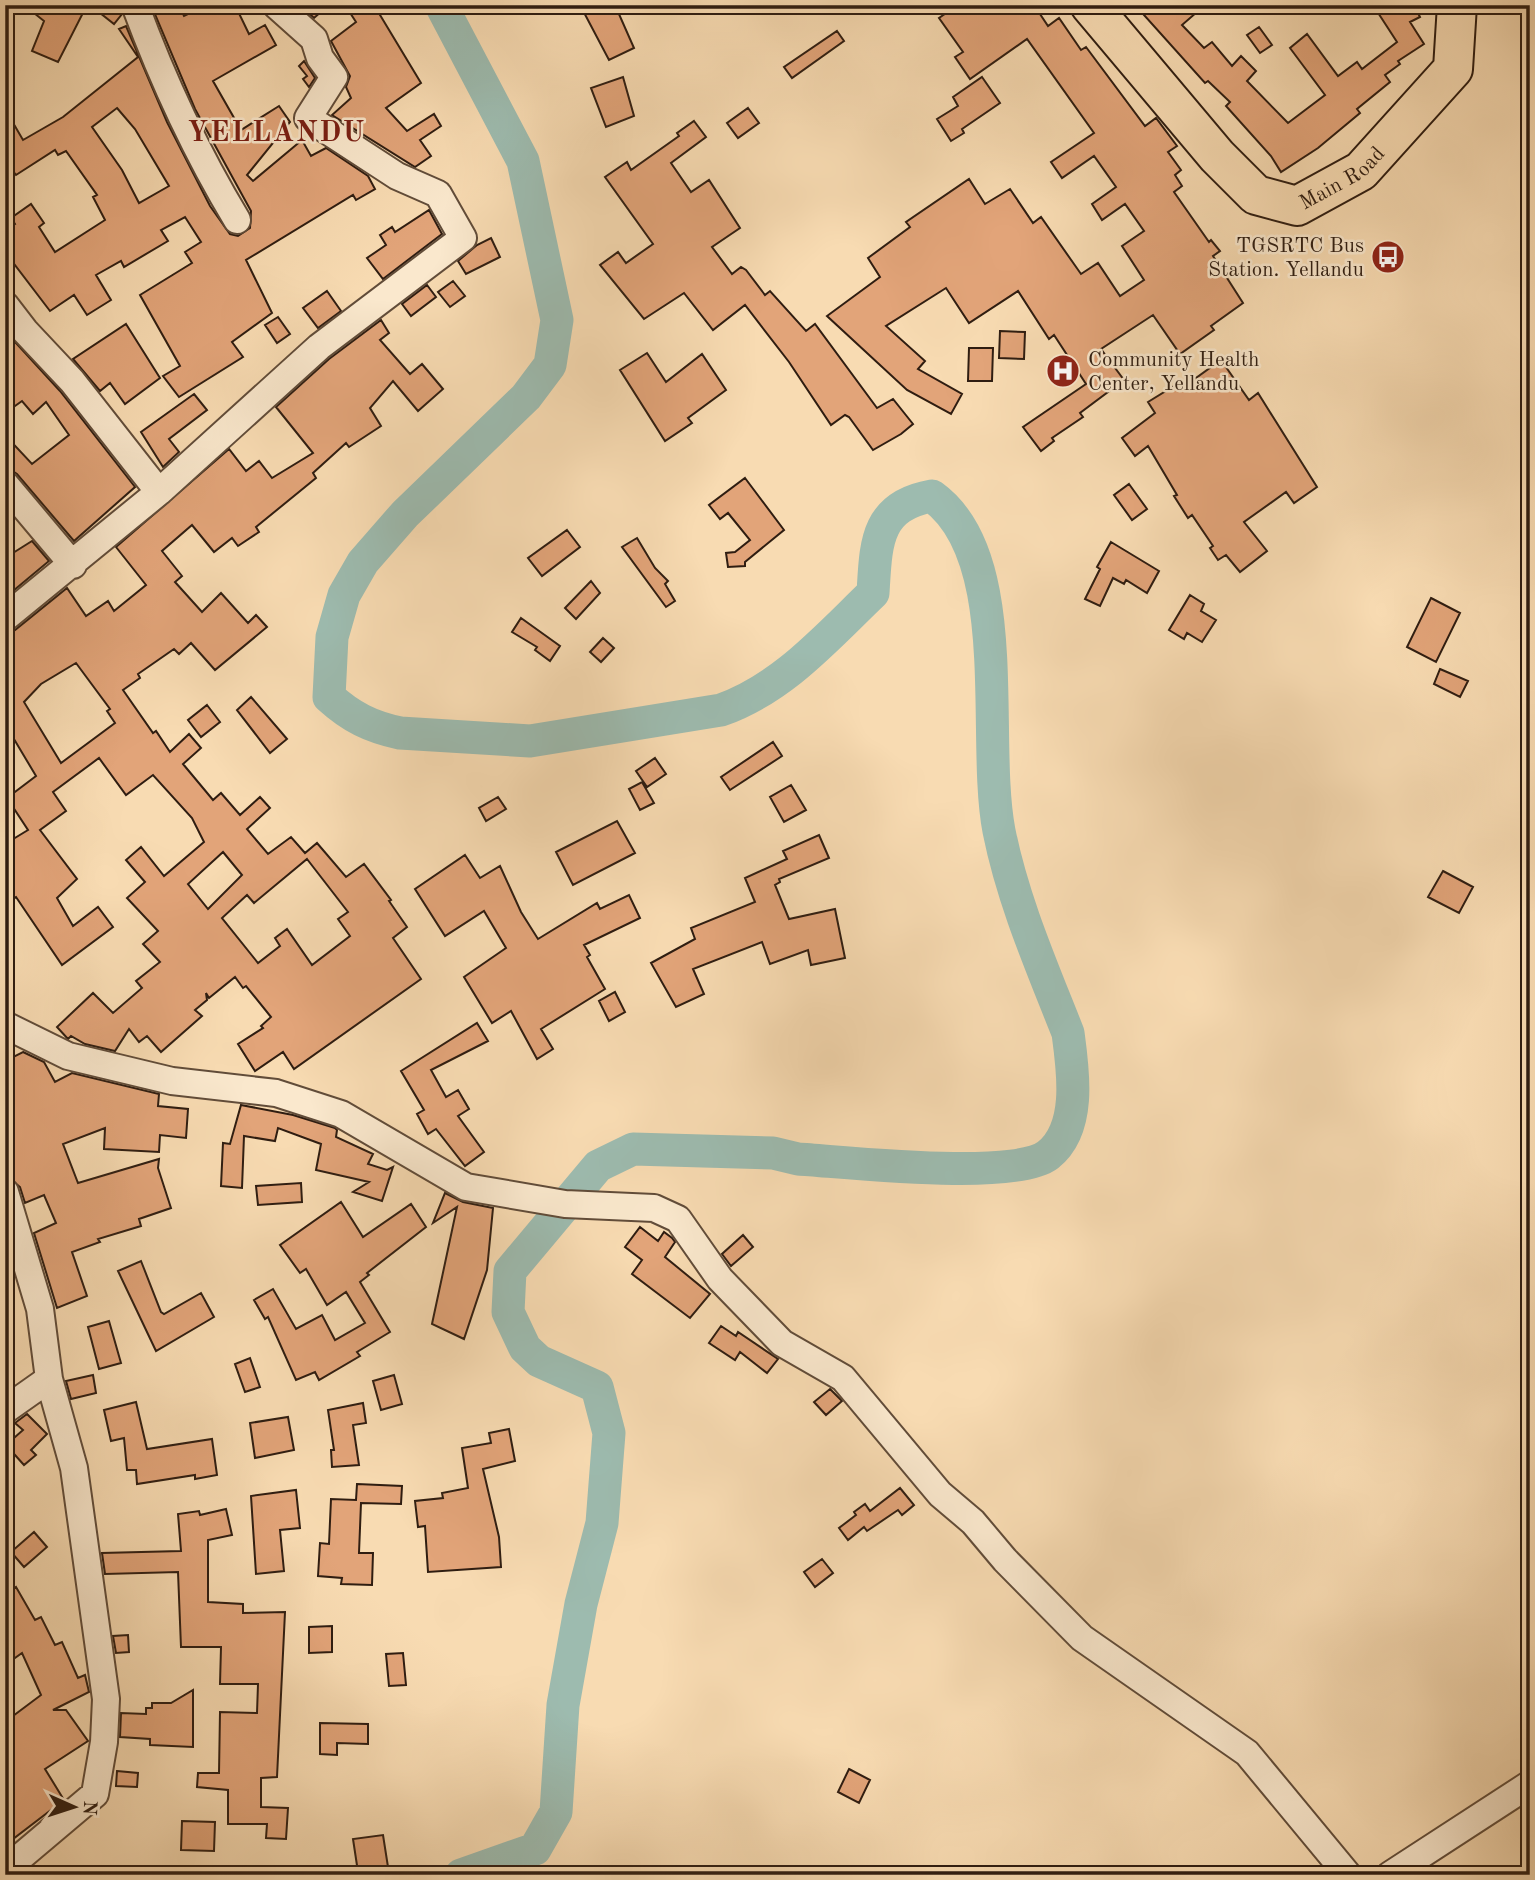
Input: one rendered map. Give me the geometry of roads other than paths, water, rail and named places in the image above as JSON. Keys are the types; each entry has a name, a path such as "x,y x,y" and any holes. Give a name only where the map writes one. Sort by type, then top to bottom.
{"highway":[{"name":"Main Road","path":"1090,5 1217,156 1256,195 1297,206 1361,171 1453,69 1457,5"}],"street":[{"path":"135,5 157,65 194,144 237,220"},
{"path":"6,615 73,565 159,492 318,347 463,238 438,194 397,176 308,118 334,77 320,58 314,39 276,5"},
{"path":"5,305 25,331 72,381 159,492"},
{"path":"5,484 73,565"},
{"path":"5,1025 68,1056 172,1081 276,1093 341,1114 466,1187 565,1204 654,1208 678,1219 720,1279 782,1343 843,1378 940,1494 973,1522 1005,1560 1082,1638 1247,1753 1348,1875"},
{"path":"5,1192 40,1309 48,1380 74,1468 106,1699 104,1742 94,1794 5,1870"},
{"path":"5,1410 48,1380"},
{"path":"1390,1875 1530,1784"}],"waterway":[{"path":"441,5 523,161 557,320 550,365 526,397 405,514 363,562 344,595 332,637 329,697 362,720 400,733 530,741 721,710 743,701 784,675 821,644 873,593 878,543 889,518 899,508 932,496 958,524 975,560 985,604 990,651 994,792 999,831 1020,908 1068,1033 1073,1081 1071,1114 1059,1144 1048,1155 1030,1163 1002,1167 929,1168 798,1159 773,1153 633,1149 598,1166 510,1271 508,1312 525,1348 539,1361 597,1387 609,1433 602,1523 581,1604 563,1705 556,1812 535,1849 461,1875"}],"place":[{"name":"TGSRTC Bus Station. Yellandu","path":"1388,257"},
{"name":"Community Health Center, Yellandu","path":"1063,371"}],"district":[{"name":"YELLANDU","path":"277,131"}]}
